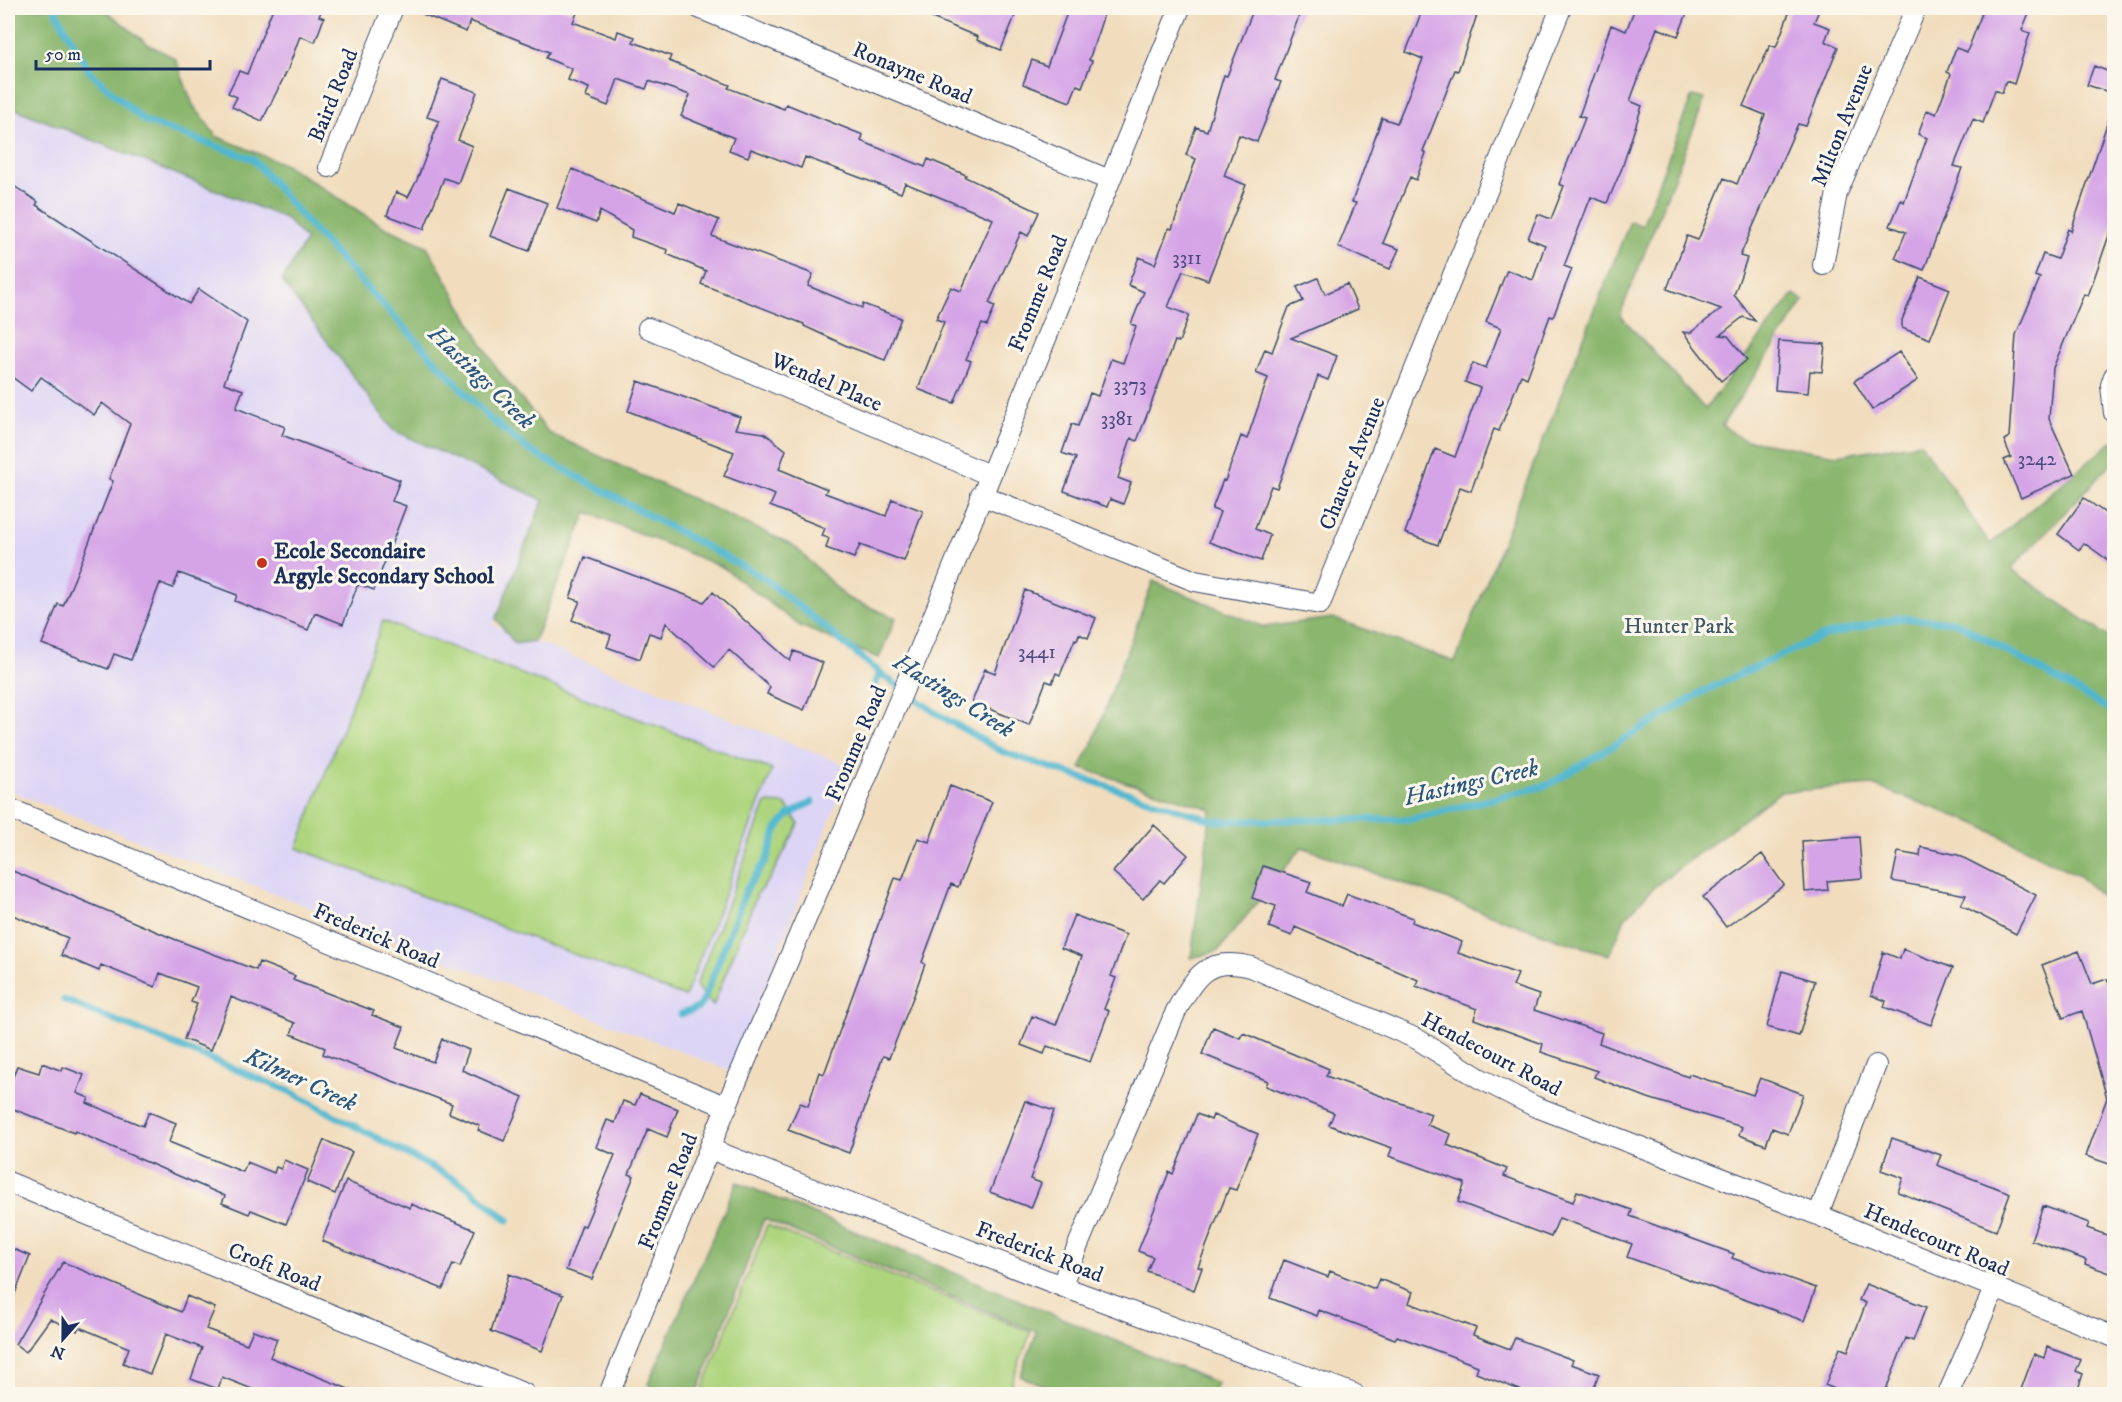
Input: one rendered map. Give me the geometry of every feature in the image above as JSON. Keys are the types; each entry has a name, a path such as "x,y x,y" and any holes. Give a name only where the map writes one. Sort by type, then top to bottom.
{"street":[{"name":"Baird Road","path":"329,167 393,8"},
{"name":"Ronayne Road","path":"699,8 1108,180"},
{"name":"Fromme Road","path":"609,1395 727,1107 899,701 1108,180 1180,8"},
{"name":"Chaucer Avenue","path":"981,495 1195,581 1320,604 1561,8"},
{"name":"Milton Avenue","path":"1823,265 1836,193 1916,8"},
{"name":"Wendel Place","path":"648,328 989,475"},
{"path":"2115,376 2111,385 2115,413"},
{"name":"Frederick Road","path":"8,808 727,1107"},
{"name":"Hendecourt Road","path":"1061,1286 1176,1011 1191,983 1211,965 1232,962 1251,967 1417,1039 1479,1078 1534,1106 1818,1215 2115,1337"},
{"path":"1818,1215 1875,1065"},
{"name":"Frederick Road","path":"710,1149 1061,1286 1354,1395"},
{"name":"Croft Road","path":"8,1182 525,1395"},
{"path":"1948,1395 1994,1289"}],"shaded area":[{"name":"Ecole Secondaire Argyle Secondary School","path":"8,84 258,189 311,242 542,501 493,625 851,767 731,1071 8,790"}],"green space":[{"path":"8,8 103,8 149,45 175,58 193,105 216,136 286,165 384,227 427,246 497,369 549,433 793,545 847,598 896,618 879,658 800,626 722,567 587,512 534,641 515,644 496,619 543,500 393,430 282,281 306,240 285,218 8,106"},
{"name":"Hunter Park","path":"1692,96 1705,99 1620,315 1705,409 1794,294 1804,301 1722,425 1742,439 1837,455 1921,443 1990,544 2114,440 2114,461 2011,569 2114,641 2114,907 2079,876 1977,824 1872,785 1780,792 1654,887 1625,918 1610,955 1560,940 1302,847 1218,951 1191,958 1211,809 1080,768 1093,742 1153,581 1264,627 1333,618 1455,662 1630,221 1642,226"},
{"path":"383,621 772,770 685,997 297,848"},
{"path":"766,803 785,804 799,824 770,878 757,894 713,1006 696,986"},
{"path":"737,1182 1217,1383 1213,1394 1065,1394 1020,1376 1037,1332 764,1219 697,1394 661,1394 648,1384"},
{"path":"767,1225 1031,1332 1007,1394 701,1394"}],"building":[{"path":"273,8 323,8 319,16 324,18 315,42 300,36 288,69 262,121 232,107 237,97 228,93 239,71 247,74"},
{"path":"408,8 562,8 577,13 573,22 616,38 618,31 635,37 633,42 671,56 669,61 730,85 728,88 784,109 786,104 863,135 861,141 925,167 928,159 966,175 965,177 1039,212 1028,236 1021,232 989,303 995,306 987,326 982,324 966,359 971,361 954,403 918,389 944,322 936,319 951,287 961,291 993,219 905,183 901,193 805,157 801,168 751,149 748,157 729,150 734,138 681,116 690,95 649,81 646,89 618,79 608,106 586,97 589,88 568,80 572,69 546,58 549,52 470,21 466,32"},
{"path":"908,8 996,8 1015,16 1001,50 977,40 978,37"},
{"path":"1069,8 1106,8 1089,60 1092,61 1082,87 1077,85 1070,102 1023,84 1032,60 1047,66"},
{"path":"1254,8 1302,8 1275,80 1281,82 1257,142 1239,135 1224,176 1246,185 1208,280 1183,271 1168,307 1189,315 1179,342 1175,341 1137,441 1131,438 1118,478 1131,483 1123,504 1110,499 1107,507 1064,491 1076,458 1062,453 1072,424 1078,426 1090,393 1098,396 1111,359 1123,363 1136,326 1131,324 1144,292 1128,285 1139,257 1155,264 1169,228 1172,229 1196,159 1186,155 1196,127 1207,131 1224,75 1227,76"},
{"path":"1423,8 1466,8 1478,12 1458,71 1455,70 1423,151 1426,153 1416,180 1410,177 1383,243 1399,249 1390,269 1338,247 1356,203 1352,202 1382,118 1397,123 1423,59 1406,52"},
{"path":"1635,8 1689,8 1678,36 1657,28 1630,101 1642,106 1622,168 1607,203 1591,197 1564,266 1572,269 1553,317 1550,316 1527,378 1521,375 1499,431 1494,429 1471,491 1460,487 1438,545 1405,533 1435,449 1455,457 1480,388 1465,382 1473,363 1486,368 1501,328 1486,322 1507,270 1533,280 1545,245 1528,238 1538,214 1551,219 1564,186 1559,184 1585,118 1579,116 1611,25 1626,31"},
{"path":"1791,8 1820,8 1814,22 1830,28 1825,41 1838,47 1806,126 1798,124 1740,256 1747,258 1734,295 1755,321 1743,317 1720,335 1728,336 1747,360 1721,381 1683,332 1690,333 1721,309 1667,289 1687,236 1698,240 1724,178 1737,184 1765,115 1743,106 1770,45 1776,47"},
{"path":"1984,8 2031,8 2022,30 2030,33 2014,84 2006,81 2002,93 1995,90 1983,123 1973,119 1954,166 1962,168 1924,270 1895,258 1906,232 1890,226 1901,200 1904,202 1927,138 1918,134 1927,110 1936,114 1951,74 1947,72 1956,48 1967,52"},
{"path":"2094,66 2115,74 2115,94 2087,85"},
{"path":"442,79 477,92 458,140 472,146 458,183 444,178 424,229 387,215 396,192 408,197 417,180 439,121 427,117"},
{"path":"2112,109 2115,109 2115,218 2088,296 2084,294 2053,368 2049,419 2074,474 2021,498 2004,460 2011,457 2004,440 2009,437 2016,335 2040,278 2035,276 2043,254 2057,259 2068,229 2071,231"},
{"path":"572,169 675,212 679,203 719,220 712,236 813,274 808,286 862,308 863,304 901,318 885,360 847,346 804,324 701,284 706,271 667,254 668,250 631,237 632,230 600,211 596,223 557,208"},
{"path":"8,182 38,202 36,205 189,304 199,289 247,322 224,383 243,390 236,408 285,427 282,435 400,480 392,501 406,506 374,590 358,584 343,624 315,613 308,630 235,601 237,595 179,573 173,588 160,583 131,660 114,654 108,669 42,644 58,604 63,606 83,558 113,481 109,479 130,424 102,403 94,415 41,377 31,391 8,374"},
{"path":"509,188 547,203 529,251 490,236"},
{"path":"1920,277 1950,289 1930,339 1902,328 1902,320"},
{"path":"1318,278 1325,294 1347,284 1358,309 1291,338 1337,356 1328,380 1318,376 1277,488 1271,486 1255,529 1270,535 1261,561 1209,542 1220,512 1212,509 1241,436 1247,439 1268,378 1256,373 1265,349 1272,352 1289,307 1303,301 1297,287"},
{"path":"1779,341 1825,344 1822,372 1810,371 1808,393 1775,390"},
{"path":"1899,352 1918,380 1872,410 1854,381"},
{"path":"638,381 740,417 735,429 764,433 786,450 779,469 827,489 825,493 886,516 892,499 923,511 904,561 860,545 854,558 826,548 829,538 822,536 825,528 770,506 775,495 724,476 734,452 628,411"},
{"path":"2084,498 2115,520 2115,551 2108,560 2084,543 2079,550 2058,534"},
{"path":"585,557 704,602 713,592 790,661 794,651 823,663 804,710 767,694 770,687 729,650 714,667 666,623 661,637 649,633 640,659 607,647 611,635 572,620 580,601 570,598"},
{"path":"1025,590 1096,618 1088,638 1079,634 1077,640 1075,639 1060,675 1056,673 1052,683 1046,681 1029,725 972,702 985,669 995,673"},
{"path":"950,786 992,802 958,887 951,884 922,962 925,964 914,995 889,1058 883,1056 849,1153 788,1130 800,1103 808,1106 819,1072 824,1074 895,878 902,880 918,838 929,842"},
{"path":"1154,825 1188,855 1164,883 1160,880 1143,899 1113,872"},
{"path":"1859,837 1862,878 1827,881 1828,890 1805,892 1802,841"},
{"path":"1921,847 1958,855 2036,895 2016,934 1961,905 1966,895 1892,881 1898,852 1920,856"},
{"path":"1762,854 1784,885 1726,927 1703,897"},
{"path":"1263,866 1311,882 1307,892 1342,906 1347,894 1413,918 1412,922 1462,942 1458,953 1518,974 1513,986 1539,995 1534,1010 1602,1033 1599,1043 1688,1077 1689,1074 1753,1095 1760,1078 1803,1094 1788,1134 1772,1128 1766,1145 1739,1135 1742,1127 1648,1098 1594,1077 1597,1071 1541,1052 1543,1044 1474,1019 1477,1009 1416,986 1418,980 1295,927 1292,936 1269,927 1276,906 1252,898"},
{"path":"8,869 174,939 256,970 259,962 295,976 293,980 374,1011 372,1015 404,1027 396,1048 433,1062 442,1039 469,1050 462,1070 523,1097 504,1141 478,1130 480,1126 449,1113 452,1104 323,1054 325,1048 291,1034 295,1023 231,997 211,1050 184,1039 197,1004 191,1002 197,987 160,973 155,987 101,965 99,971 61,955 68,938 8,913"},
{"path":"1074,915 1126,935 1111,976 1116,978 1104,1009 1109,1011 1090,1062 1047,1046 1044,1054 1021,1045 1032,1016 1056,1025 1082,956 1061,948"},
{"path":"1903,949 1953,968 1931,1025 1884,1007 1886,1001 1871,995 1883,952 1900,959"},
{"path":"2079,951 2092,984 2107,979 2115,998 2115,1166 2086,1156 2107,1098 2082,1011 2063,1018 2042,965"},
{"path":"1782,971 1815,981 1799,1036 1767,1027"},
{"path":"1213,1027 1240,1038 1243,1033 1329,1069 1326,1076 1431,1114 1427,1125 1451,1134 1447,1145 1507,1169 1504,1176 1573,1202 1577,1191 1632,1210 1630,1216 1734,1254 1732,1258 1816,1288 1804,1321 1627,1257 1632,1244 1559,1218 1551,1237 1458,1202 1465,1183 1389,1156 1392,1148 1329,1125 1334,1113 1266,1086 1268,1081 1202,1054"},
{"path":"42,1063 62,1071 63,1067 84,1075 77,1093 89,1098 87,1103 143,1126 149,1112 176,1123 169,1142 243,1172 247,1162 274,1173 276,1167 281,1169 284,1160 308,1170 286,1224 251,1210 249,1214 222,1203 225,1196 75,1131 74,1133 8,1107 8,1091 17,1066 39,1073"},
{"path":"640,1094 678,1109 667,1137 648,1129 629,1174 634,1176 592,1279 566,1270 582,1225 585,1226 615,1155 596,1147 607,1120 615,1123 623,1101 635,1105"},
{"path":"1025,1101 1054,1111 1030,1179 1041,1183 1031,1208 990,1192"},
{"path":"1197,1114 1211,1120 1213,1115 1258,1134 1236,1190 1229,1188 1198,1267 1202,1268 1194,1290 1147,1271 1153,1257 1138,1251 1169,1172 1173,1174"},
{"path":"1892,1138 1941,1155 1937,1165 2010,1193 1996,1231 1898,1192 1903,1178 1881,1170"},
{"path":"324,1140 352,1152 335,1194 307,1182"},
{"path":"346,1181 410,1208 411,1204 475,1230 460,1267 453,1264 443,1289 322,1241"},
{"path":"2043,1206 2089,1223 2087,1228 2115,1238 2115,1275 2085,1264 2086,1260 2031,1240"},
{"path":"8,1247 30,1256 8,1311"},
{"path":"1284,1260 1328,1277 1330,1271 1375,1289 1379,1279 1413,1292 1409,1303 1476,1328 1473,1335 1510,1349 1515,1338 1573,1360 1571,1364 1599,1374 1591,1395 1533,1395 1476,1373 1478,1366 1397,1336 1395,1339 1319,1310 1317,1316 1270,1298"},
{"path":"63,1262 181,1312 187,1296 215,1308 206,1329 247,1344 253,1330 277,1339 270,1357 363,1395 267,1395 222,1377 218,1389 191,1379 202,1348 166,1334 150,1374 123,1363 129,1348 79,1327 77,1331 50,1319 26,1352 15,1344"},
{"path":"509,1274 563,1295 542,1351 491,1331"},
{"path":"1866,1284 1926,1307 1913,1341 1906,1338 1884,1395 1849,1395 1825,1385 1840,1348 1848,1351 1866,1303 1859,1300"},
{"path":"2047,1347 2081,1360 2076,1371 2083,1374 2076,1395 2019,1395 2034,1354 2044,1358"}],"waterway":[{"name":"Hastings Creek","path":"54,8 89,71 144,121 253,159 314,231 488,417 530,451 764,578 884,676 936,713 1003,752 1214,821 1412,819 1548,785 1702,692 1820,637 1898,618 1956,622 2114,712"},
{"path":"875,688 879,671"},
{"path":"681,1014 698,1008 704,999 747,888 766,861 777,829 789,815 812,802"},
{"name":"Kilmer Creek","path":"64,1000 289,1091 465,1185 508,1220"}],"place":[{"name":"Ecole Secondaire Argyle Secondary School","path":"262,563"}]}
